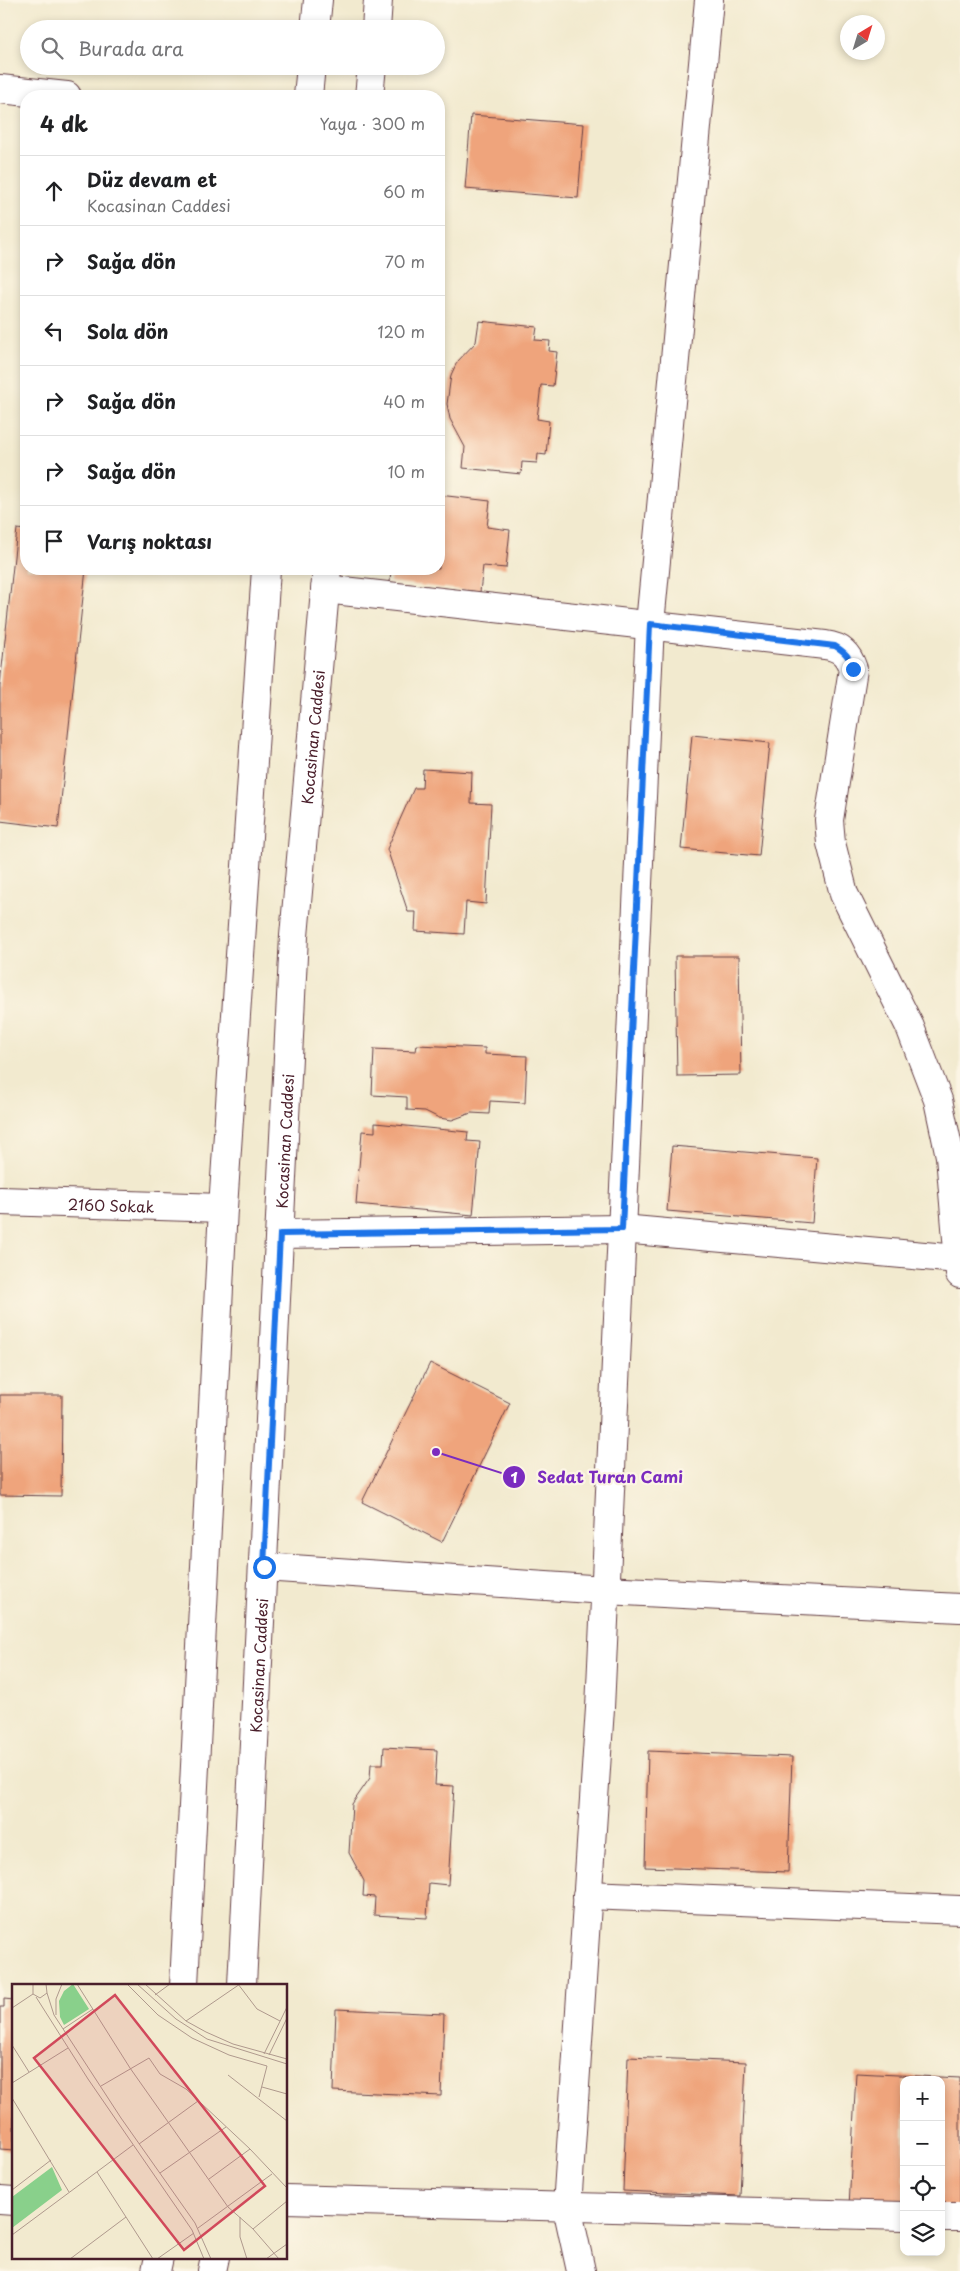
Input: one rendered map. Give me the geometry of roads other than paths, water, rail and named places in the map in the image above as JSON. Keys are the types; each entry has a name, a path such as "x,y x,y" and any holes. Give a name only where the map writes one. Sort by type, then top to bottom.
{"street":[{"path":"316,20 318,0"},
{"path":"377,20 378,0"},
{"path":"581,2271 567,2207 605,1590 650,624 709,0"},
{"path":"309,90 310,75"},
{"path":"370,90 371,75"},
{"path":"0,89 20,91"},
{"path":"184,1984 223,1208 266,575"},
{"path":"280,1234 622,1229 959,1266 950,1156 938,1100 910,1028 844,894 831,843 829,820 852,678 850,659 844,652 835,646 650,624 326,579"},
{"name":"Kocasinan Caddesi","path":"242,1984 294,936 326,579"},
{"name":"2160 Sokak","path":"0,1201 223,1208"},
{"path":"264,1567 605,1590 960,1608"},
{"path":"587,1895 960,1910"},
{"path":"288,2200 900,2216"},
{"path":"945,2217 960,2217"},
{"path":"156,2271 159,2258"},
{"path":"212,2271 216,2258"}],"place":[{"name":"Sedat Turan Cami","path":"436,1452"}]}
